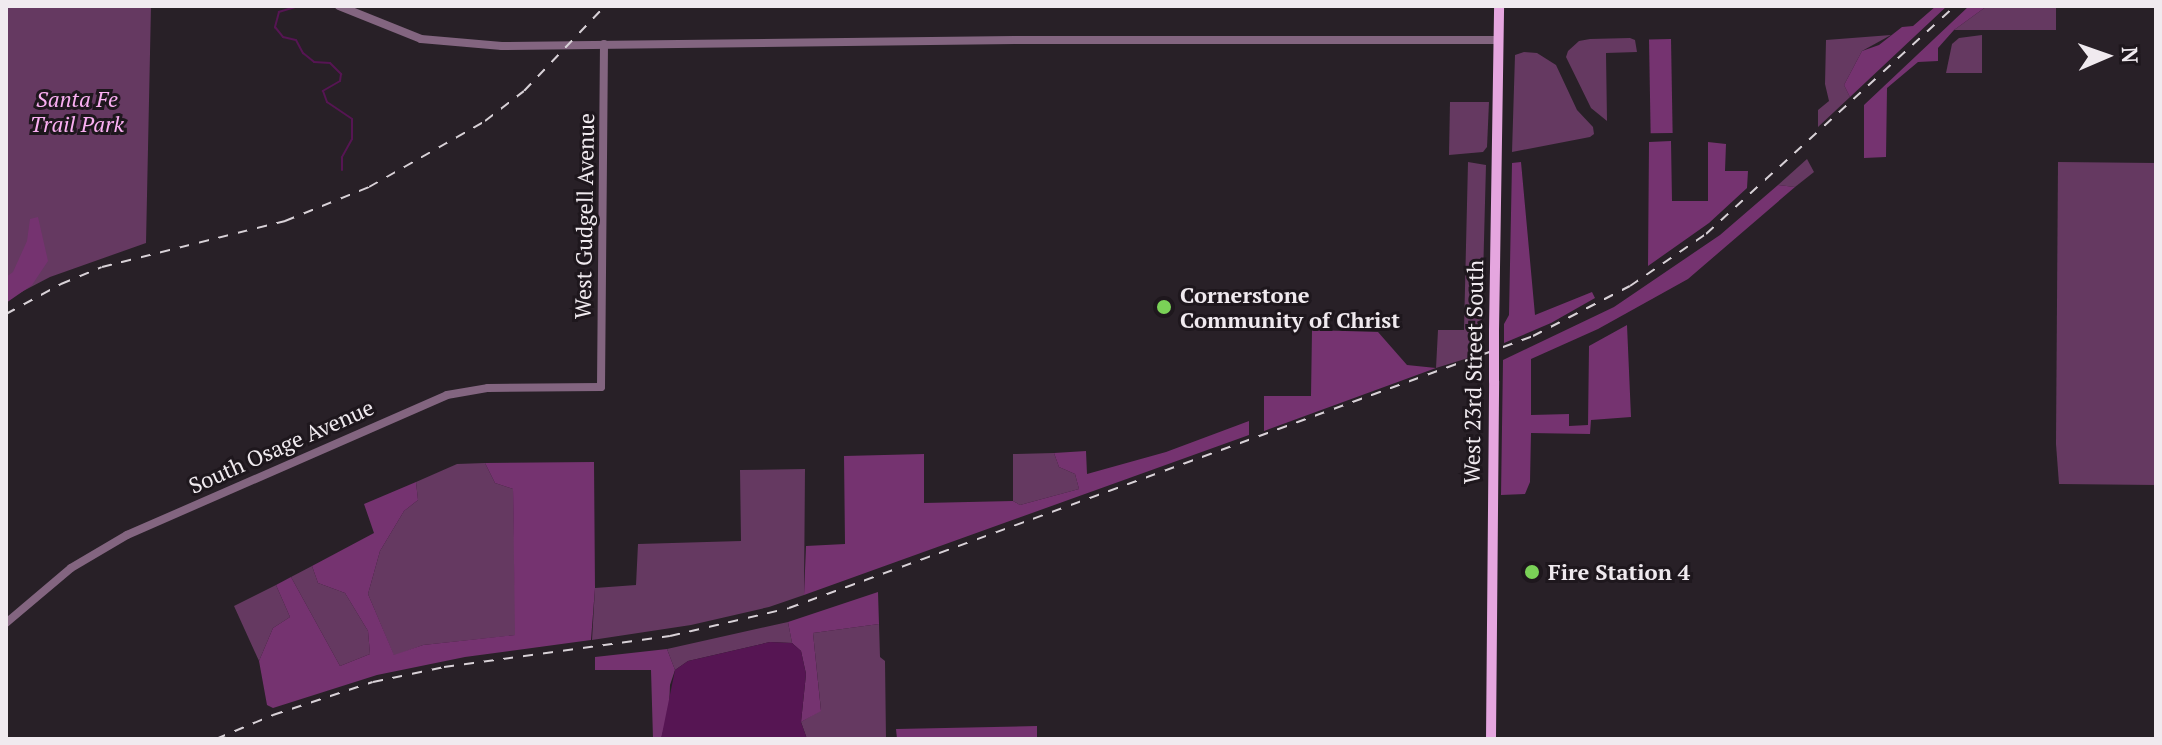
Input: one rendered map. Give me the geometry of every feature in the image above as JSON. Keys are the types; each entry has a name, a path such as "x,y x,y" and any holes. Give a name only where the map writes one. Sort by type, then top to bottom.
{"main road":[{"name":"West 23rd Street South","path":"1491,739 1499,6"}],"street":[{"path":"339,6 421,39 502,46 1499,40"},
{"name":"West Gudgell Avenue","path":"601,387 604,44"},
{"name":"South Osage Avenue","path":"6,623 71,568 127,535 447,395 488,388 601,387"}],"green space":[{"name":"Santa Fe Trail Park","path":"6,6 151,6 146,243 50,277 6,300"},
{"path":"1987,6 2056,6 2056,30 1954,30"},
{"path":"1891,35 1862,51 1844,85 1850,97 1818,127 1818,110 1829,101 1825,84 1826,40"},
{"path":"1982,35 1982,73 1946,73 1952,44 1959,38"},
{"path":"1635,40 1637,52 1606,53 1607,121 1591,108 1566,57 1579,41"},
{"path":"1537,53 1556,65 1577,110 1593,127 1594,134 1512,152 1515,55"},
{"path":"1450,102 1489,102 1487,147 1483,152 1449,155"},
{"path":"1807,159 1814,172 1795,187 1778,185"},
{"path":"1468,162 1486,165 1481,354 1436,368 1438,330 1464,330"},
{"path":"2058,162 2156,163 2156,485 2059,484 2056,444"},
{"path":"1054,453 1059,467 1075,474 1079,489 1020,505 1013,501 1013,454"},
{"path":"485,463 495,483 513,489 516,635 423,645 394,656 368,594 380,551 404,511 418,500 416,482 457,464"},
{"path":"805,469 804,595 769,607 691,625 592,640 595,588 636,585 638,544 741,541 740,470"},
{"path":"312,566 318,583 345,593 368,631 370,654 340,666 291,577"},
{"path":"276,585 290,617 273,628 259,661 234,606"},
{"path":"788,622 792,643 770,642 688,661 675,670 667,649"},
{"path":"879,624 880,657 885,661 886,739 807,739 801,722 821,710 813,633"}],"shaded area":[{"path":"1936,6 1947,6 1850,97 1844,85 1862,51 1879,45 1902,27 1913,26"},
{"path":"1969,6 1987,6 1954,30 1938,48 1938,61 1918,62 1887,88 1886,157 1864,158 1864,105"},
{"path":"1649,39 1671,39 1673,133 1651,133"},
{"path":"1671,141 1672,201 1708,201 1708,142 1726,144 1725,171 1748,171 1747,188 1709,223 1648,266 1649,142"},
{"path":"1521,162 1535,315 1592,292 1595,298 1551,323 1504,343 1504,324 1509,315 1512,163"},
{"path":"1778,185 1795,187 1688,279 1598,329 1531,359 1531,415 1569,414 1569,426 1588,425 1589,346 1627,325 1631,417 1591,420 1590,434 1531,433 1530,482 1525,494 1501,495 1503,360 1614,307 1720,235"},
{"path":"38,217 48,261 32,285 6,303 6,277 13,272 27,241 30,219"},
{"path":"1312,330 1378,332 1407,365 1436,368 1264,431 1264,396 1311,396"},
{"path":"1249,421 1249,435 804,595 806,546 845,544 844,456 924,454 924,503 1013,501 1020,505 1079,489 1075,474 1059,467 1054,453 1086,451 1087,474 1166,452"},
{"path":"594,462 595,588 591,640 465,657 377,675 273,708 267,705 259,661 273,628 290,617 276,585 291,577 340,666 370,654 368,631 345,593 318,583 312,566 374,533 364,504 416,482 418,500 404,511 380,551 368,594 394,655 423,645 515,635 513,489 495,483 485,463"},
{"path":"878,592 879,624 813,633 821,711 801,722 806,674 801,651 792,643 788,622"},
{"path":"770,642 792,643 801,651 806,674 801,722 807,739 661,739 675,670 688,661"},
{"path":"667,649 675,670 670,685 669,709 661,739 653,739 651,670 595,670 595,657"},
{"path":"1037,726 1037,739 897,739 896,729"}],"waterway":[{"path":"295,7 279,12 275,27 283,37 296,40 303,53 314,62 330,63 341,74 340,81 323,91 327,102 352,119 352,139 342,157 342,170"}],"railway":[{"path":"6,314 61,284 102,267 285,221 369,187 485,121 524,91 605,6"},
{"path":"216,739 273,715 373,682 444,667 670,636 789,608 1533,336 1630,286 1706,234 1955,6"}],"place":[{"name":"Cornerstone Community of Christ","path":"1164,307"},
{"name":"Fire Station 4","path":"1532,572"}]}
